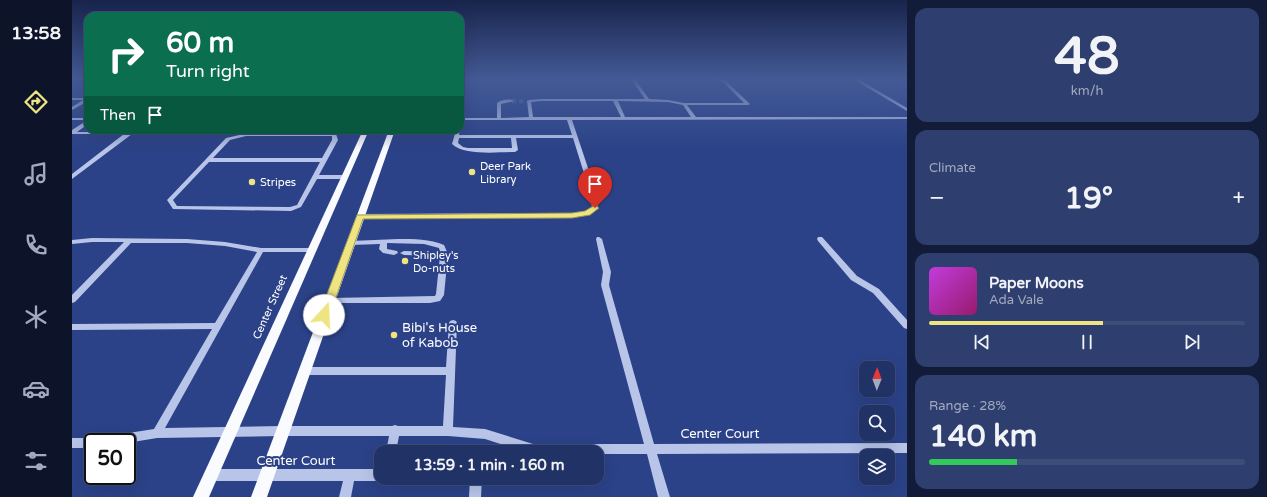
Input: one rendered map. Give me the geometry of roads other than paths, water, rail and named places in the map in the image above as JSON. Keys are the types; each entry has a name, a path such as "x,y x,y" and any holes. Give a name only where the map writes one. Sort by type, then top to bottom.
{"main road":[{"name":"Center Street","path":"201,497 364,134"},
{"path":"259,497 391,134"}],"street":[{"path":"72,108 82,102"},
{"path":"499,119 499,103 501,102"},
{"path":"527,102 531,119"},
{"path":"616,102 624,119"},
{"path":"674,102 684,104 748,104 746,102"},
{"path":"894,102 907,110"},
{"path":"684,104 695,119"},
{"path":"464,119 907,118"},
{"path":"72,119 84,119"},
{"path":"360,216 572,215 587,213 595,208 591,186 569,119"},
{"path":"72,133 84,125"},
{"path":"72,133 84,133"},
{"path":"72,177 127,134"},
{"path":"457,134 455,144 468,150 514,150 513,136"},
{"path":"246,135 334,136 335,140 299,206 291,209 175,208 170,200 208,160 228,139 246,135"},
{"path":"457,137 575,136"},
{"path":"208,160 324,160"},
{"path":"315,177 345,177"},
{"path":"599,239 607,272 605,285 664,497"},
{"path":"820,239 854,278 876,291 907,326"},
{"path":"72,242 92,240 186,241 225,244 261,250 312,250"},
{"path":"72,300 129,241"},
{"path":"384,242 383,249 394,253"},
{"path":"330,301 437,299 440,295 444,254 442,247 436,244 422,242 351,243"},
{"path":"157,433 261,250"},
{"path":"404,253 444,254"},
{"path":"448,431 453,324"},
{"path":"72,327 217,326"},
{"path":"304,371 450,371"},
{"path":"392,445 395,430"},
{"name":"Center Court","path":"136,436 157,433 230,431 448,431 485,434 513,445"},
{"path":"72,443 84,443"},
{"name":"Center Court","path":"604,450 907,448"},
{"name":"Center Court","path":"211,475 374,475"},
{"path":"344,497 350,475"},
{"path":"475,497 476,485"}],"place":[{"name":"Deer Park Library","path":"472,172"},
{"name":"Stripes","path":"252,182"},
{"name":"Shipley's Do-nuts","path":"405,261"},
{"name":"Bibi's House of Kabob","path":"394,335"}]}
